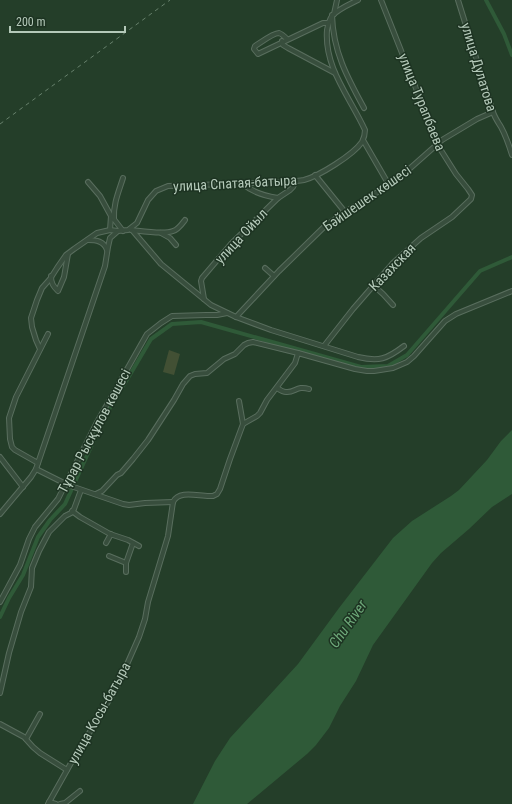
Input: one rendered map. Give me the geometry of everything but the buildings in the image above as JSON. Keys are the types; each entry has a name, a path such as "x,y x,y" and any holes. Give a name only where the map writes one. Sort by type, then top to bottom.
{"street":[{"path":"337,0 333,14 328,23 326,40 329,55 336,73 365,130 363,140 389,185"},
{"path":"333,14 358,0"},
{"name":"улица Турапбаева","path":"381,0 437,144 456,174 472,195 471,199"},
{"name":"улица Дулатова","path":"458,0 494,117 500,124 508,140 512,155"},
{"path":"333,14 334,37 337,51 348,79 364,108"},
{"path":"287,39 279,33 274,34 254,46 254,49 258,54 282,41 287,39 322,23 328,23"},
{"path":"327,34 334,37"},
{"path":"282,41 283,45 288,48 336,73"},
{"name":"Бәйшешек көшесі","path":"236,318 274,276 324,227 345,212 389,185 442,140 477,119 493,112"},
{"name":"улица Спатая-батыра","path":"130,230 137,223 148,200 156,191 168,186 242,184 303,180 335,164 354,150 363,140"},
{"path":"315,175 345,212"},
{"path":"110,230 118,193 123,178"},
{"name":"улица Ойыл","path":"204,299 201,281 202,278 231,244 278,198 290,190 296,181"},
{"path":"88,182 100,196 112,218 123,231"},
{"path":"242,184 256,192 278,198"},
{"name":"Казахская","path":"324,346 353,309 407,250 421,238 452,217 471,199"},
{"path":"40,349 32,327 31,318 42,288 68,254 97,233 110,230 161,232 174,231 182,225 185,220"},
{"path":"130,230 161,264 212,305 236,318 368,359 389,357 404,346"},
{"path":"0,514 36,469 105,266 110,238 118,231"},
{"path":"161,232 170,238 176,245"},
{"path":"88,240 101,242 106,246 107,250"},
{"path":"51,276 53,286 58,291 64,277 68,254"},
{"path":"265,268 274,276"},
{"path":"374,286 393,305"},
{"path":"96,494 102,491 117,475 122,473 148,440 183,384 190,376 207,373 224,359 235,354 248,343 253,342 298,353 366,372 383,370 393,368 407,362 445,321 456,314 512,291"},
{"name":"Тұрар Рысқұлов көшесі","path":"0,602 20,565 35,527 58,499 67,484 96,424 147,334 172,316 206,314 217,315 227,313"},
{"path":"38,463 12,447 9,418 16,397 48,334"},
{"path":"243,424 260,413 267,400 295,363 298,353"},
{"path":"277,388 284,392 289,392 303,387 309,389"},
{"path":"36,469 67,484 122,504 129,505 173,502 175,498 182,494 213,496 217,494 223,482 230,458 243,424 239,401"},
{"path":"0,457 23,487"},
{"path":"0,693 9,653 30,587 32,568 49,532 65,516 71,513 80,489"},
{"name":"улица Косы-батыра","path":"48,803 117,687 139,637 168,536 173,502"},
{"path":"72,511 111,534 140,546"},
{"path":"106,543 111,534"},
{"path":"126,572 126,563 133,543"},
{"path":"109,556 126,563"},
{"path":"26,739 40,714"},
{"path":"0,724 24,737 40,753 68,770"},
{"path":"60,804 65,803 80,791"},
{"path":"48,803 56,804"}],"shaded area":[{"path":"169,350 180,354 174,375 163,372"}],"water":[{"name":"Chu River","path":"512,430 512,494 492,507 432,563 373,645 356,681 340,706 329,728 316,745 247,804 193,804 215,761 230,738 298,664 393,538 412,521 459,490"}],"waterway":[{"path":"486,0 504,34 512,55"},
{"path":"0,617 9,598 23,575 38,537 50,520 65,504 105,416 151,339 172,324 201,322 361,367 388,366 407,355 480,271 512,257"}],"railway":[{"path":"0,124 170,0"}]}
